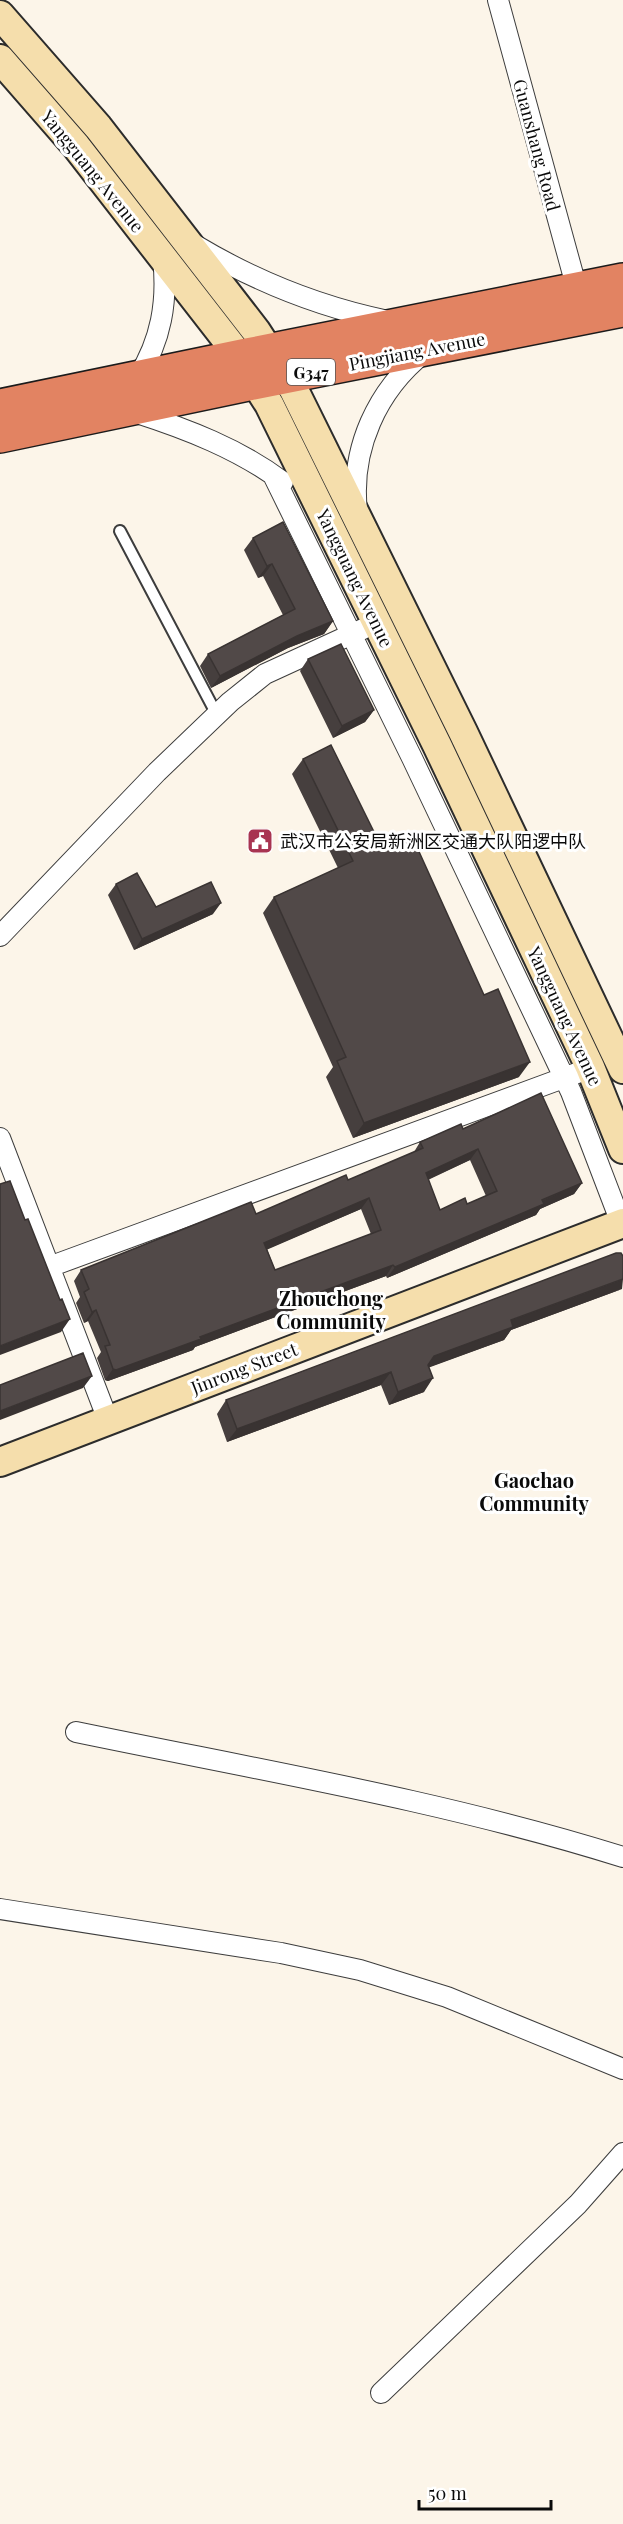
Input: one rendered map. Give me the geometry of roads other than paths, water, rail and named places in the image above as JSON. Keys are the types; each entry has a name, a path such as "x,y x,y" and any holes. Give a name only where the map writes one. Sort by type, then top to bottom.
{"highway":[{"name":"Pingjiang Avenue","path":"0,436 126,410 402,324 577,289 621,306"},
{"name":"Pingjiang Avenue","path":"0,406 138,377 263,367 428,348 621,306"}],"main road":[{"name":"Yangguang Avenue","path":"0,15 98,127 185,239 263,367 287,438 590,1067 623,1149"},
{"name":"Yangguang Avenue","path":"0,60 76,146 163,258 313,424 623,1069"},
{"name":"Jinrong Street","path":"0,1461 622,1225"}],"street":[{"name":"Guanshang Road","path":"498,0 577,289"},
{"path":"185,239 215,257 279,288 342,310 402,324"},
{"path":"138,377 153,350 162,319 165,299 163,258"},
{"path":"358,519 356,482 362,444 368,426 376,408 399,375 428,348"},
{"path":"126,410 191,432 248,459 273,475 325,518"},
{"path":"273,475 564,1077 622,1225"},
{"path":"0,936 157,772 217,715 265,674 377,623"},
{"path":"49,1267 590,1067"},
{"path":"0,1138 108,1420"},
{"path":"76,1732 449,1808 552,1835 623,1857"},
{"path":"0,1909 281,1953 360,1970 447,1997 623,2069"},
{"path":"381,2393 578,2204 623,2153"}],"lane":[{"path":"120,531 217,715"}],"place":[{"name":"武汉市公安局新洲区交通大队阳逻中队","path":"260,841"}],"district":[{"name":"Zhouchong Community","path":"331,1308"},
{"name":"Gaochao Community","path":"534,1490"}]}
